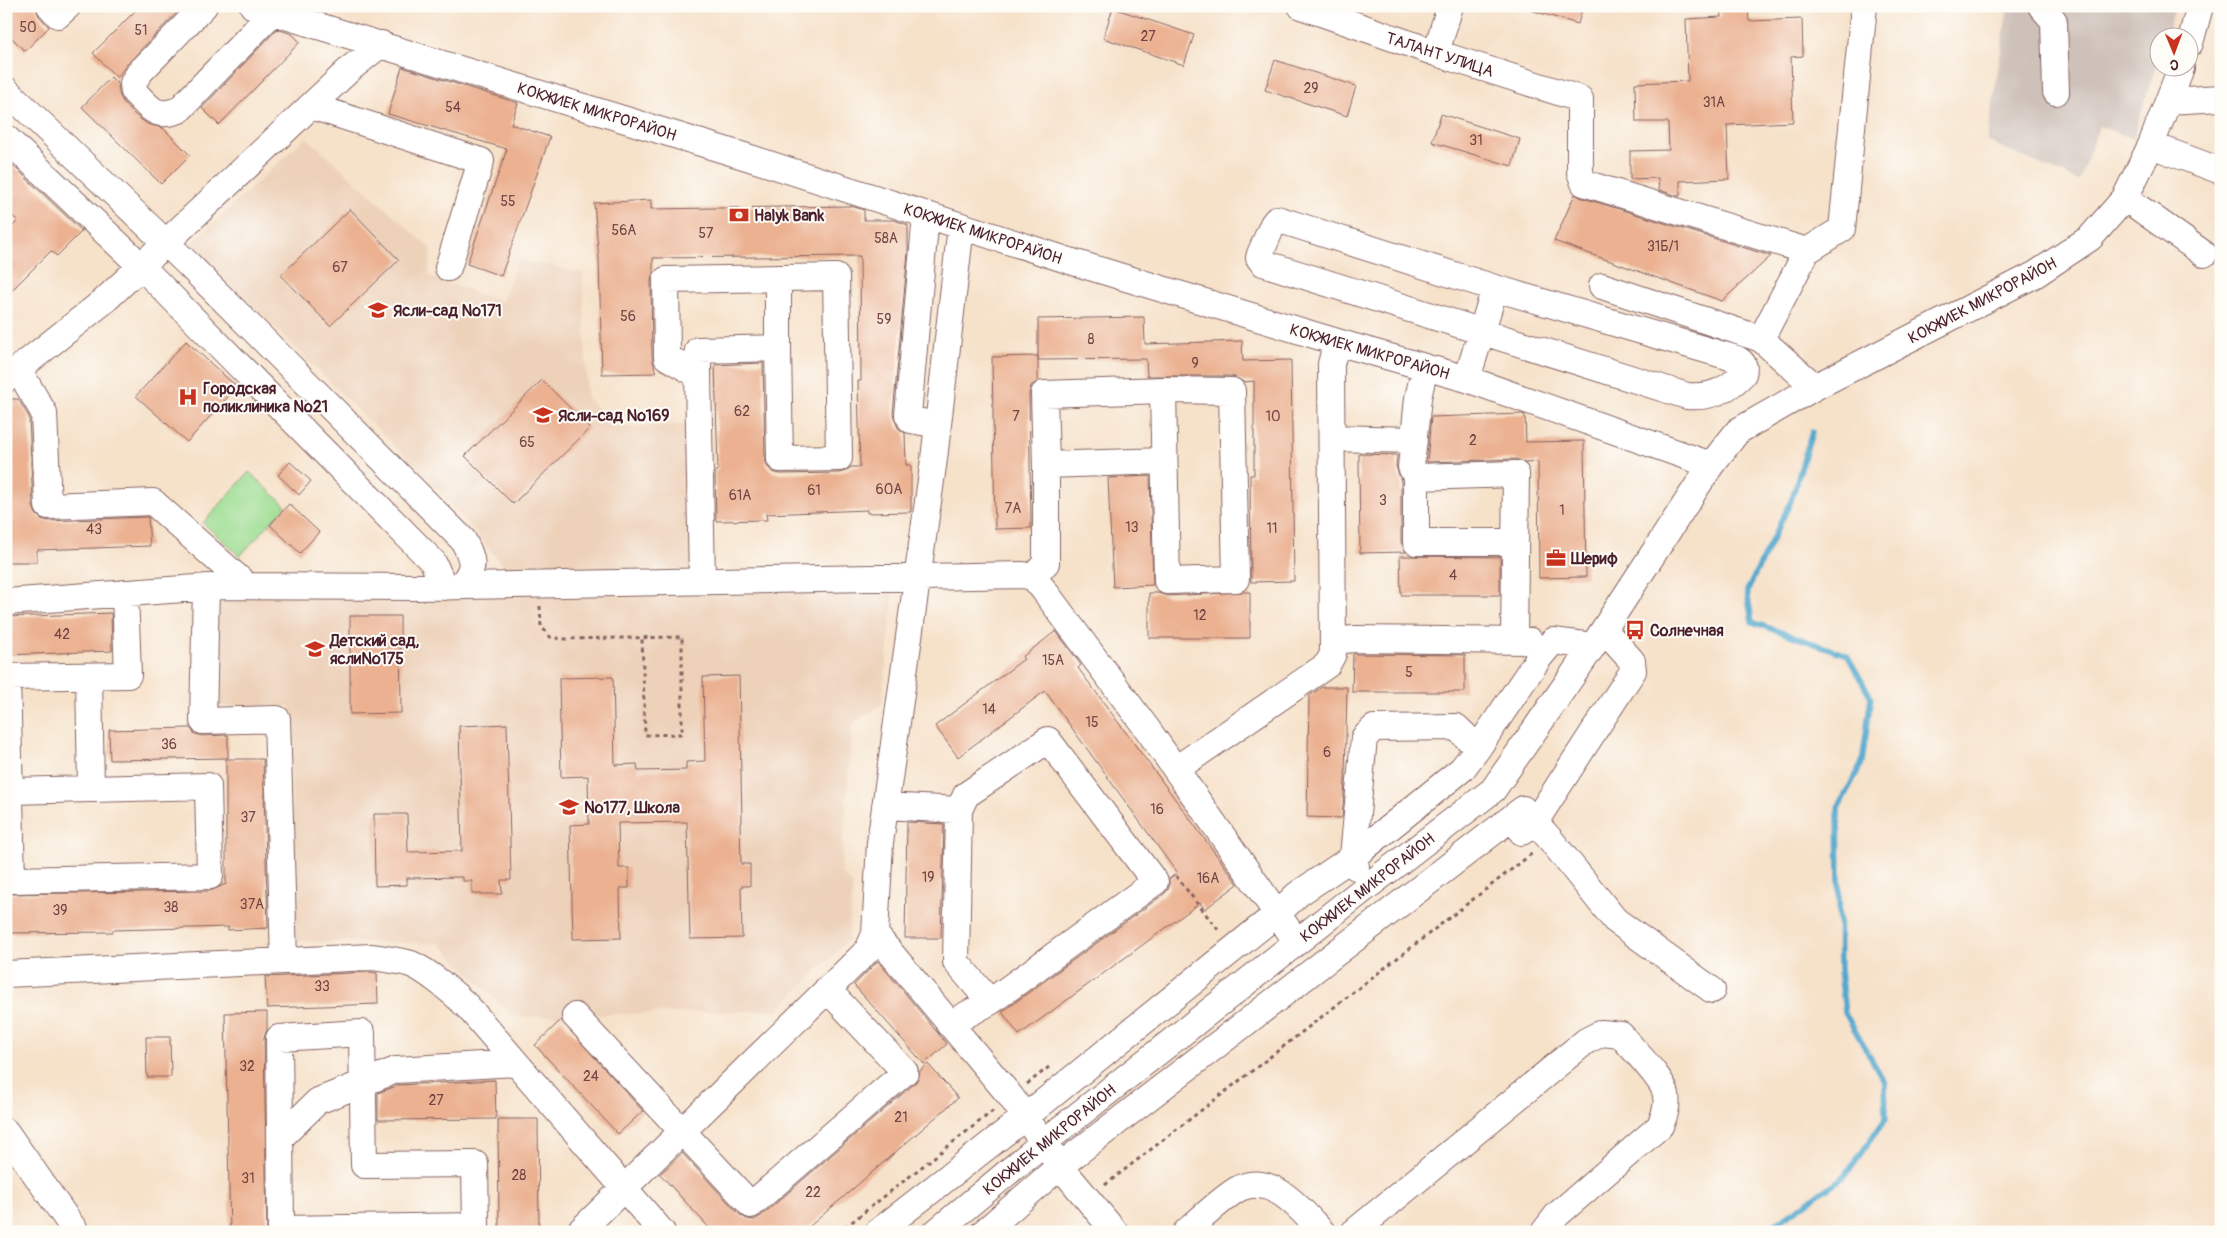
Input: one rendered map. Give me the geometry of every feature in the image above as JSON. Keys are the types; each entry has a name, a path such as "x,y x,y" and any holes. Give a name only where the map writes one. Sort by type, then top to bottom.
{"street":[{"path":"50,6 58,15 68,6"},
{"path":"204,6 139,73 134,83 134,92 154,112 166,115 179,110 263,9"},
{"name":"ТАЛАНТ УЛИЦА","path":"1301,6 1436,53 1580,99 1580,172 1584,183 1807,251"},
{"path":"1436,53 1450,6"},
{"path":"1761,339 1807,251 1842,229 1864,6"},
{"path":"2041,6 2054,21 2056,92"},
{"path":"2194,28 2200,6"},
{"name":"КОКЖИЕК МИКРОРАЙОН","path":"263,9 381,44 1337,342 1467,379 1711,465"},
{"path":"247,586 152,502 48,506 44,413 12,374 104,301 311,106 381,44"},
{"name":"КОКЖИЕК МИКРОРАЙОН","path":"936,1232 1043,1143 1364,889 1493,790 1599,638 1711,465 1738,431 1815,387 2036,274 2090,238 2126,198 2151,146 2177,78"},
{"path":"6,90 166,242 463,540 472,558 471,574 452,586"},
{"path":"2168,101 2221,98"},
{"path":"311,106 481,161 448,268"},
{"path":"6,138 141,266 433,562 452,586"},
{"path":"2151,146 2221,171"},
{"path":"2126,198 2204,254"},
{"path":"926,214 908,415 911,420 938,425"},
{"path":"1282,220 1495,288 1736,359 1743,364 1743,374 1727,388 1715,394 1702,397 1687,396 1263,263 1259,258 1274,221 1282,220"},
{"path":"579,1232 868,950 875,934 880,843 938,425 961,226"},
{"path":"698,375 667,357 666,280 778,278 836,277 840,458 780,459 778,278"},
{"path":"1602,286 1761,339 1815,387"},
{"path":"1467,379 1495,288"},
{"path":"1176,769 1327,665 1333,654 1331,364 1337,342"},
{"path":"702,581 698,350 778,348"},
{"path":"1426,367 1418,398 1411,467 1416,477 1416,542 1515,542"},
{"path":"1033,578 1046,563 1044,394 1163,390 1232,391 1236,579 1166,581 1163,390"},
{"path":"1332,438 1414,440"},
{"path":"1046,465 1164,461"},
{"path":"1416,477 1516,474 1514,640"},
{"path":"6,602 206,587 452,586 1023,575 1033,578 1176,769 1297,942"},
{"path":"206,587 203,720 277,719 284,960"},
{"path":"10,790 208,786 210,876 12,880 7,677 128,675 125,593"},
{"path":"984,1232 1536,823 1633,671 1632,661 1624,652 1599,638 1553,641 1333,641"},
{"path":"878,1232 1018,1107 1278,913 1298,894 1353,857 1462,769 1538,659 1553,641"},
{"path":"89,676 91,789"},
{"path":"1364,889 1353,857 1364,738 1374,728 1456,727 1478,748"},
{"path":"949,1024 990,1002 1154,882 1048,740 966,795 959,810 956,962 990,1002"},
{"path":"1462,769 1536,823 1615,920 1712,990"},
{"path":"885,806 959,810"},
{"path":"875,934 1018,1107 1043,1143 1115,1232"},
{"path":"6,974 284,960 372,958 394,960 413,965 452,991 468,1008 662,1232"},
{"path":"575,1016 751,1205 905,1072 827,989"},
{"path":"362,1033 362,1084 364,1165 475,1164 476,1226 282,1229 279,1038 362,1033"},
{"path":"1354,1232 1586,1042 1602,1033 1621,1035 1661,1082 1666,1094 1666,1112 1660,1126 1556,1215 1544,1232"},
{"path":"281,1137 318,1101 396,1070 516,1064"},
{"path":"6,1132 76,1232"},
{"path":"1009,1232 1066,1172"},
{"path":"1186,1232 1239,1188 1254,1184 1276,1190 1293,1202 1322,1232"}],"path":[{"path":"539,584 541,626 550,637 561,639 682,637 682,734 645,735 642,639"},
{"path":"1088,1198 1536,823"},
{"path":"1154,882 1171,870 1220,931"},
{"path":"1212,937 1227,925"},
{"path":"839,1232 1018,1107 1049,1067"}],"shaded area":[{"path":"2008,6 2176,6 2168,28 2150,28 2150,78 2152,78 2133,139 2099,126 2079,181 1987,141"},
{"path":"306,137 431,249 429,276 502,302 518,259 583,273 587,398 616,427 688,425 692,569 510,573 422,472 190,245"},
{"name":"№177, Школа","path":"892,590 893,598 882,704 852,725 841,873 853,885 848,940 778,1010 513,1017 439,943 295,941 290,706 213,706 212,593"}],"green space":[{"path":"249,472 286,506 240,556 203,523"}],"building":[{"path":"6,6 35,6 39,16 49,27 25,51 6,32"},
{"path":"140,6 183,6 128,63 117,78 93,53"},
{"path":"1531,6 1583,6 1578,24 1530,10"},
{"path":"1720,6 1748,6 1749,21 1802,19 1803,56 1791,57 1793,122 1727,125 1729,179 1680,181 1680,196 1678,196 1659,190 1658,178 1630,179 1630,151 1669,150 1668,122 1636,122 1635,83 1688,81 1686,19 1721,17"},
{"path":"1113,8 1194,35 1184,65 1103,38"},
{"path":"277,29 292,34 300,42 219,125 202,108"},
{"path":"1275,60 1356,86 1347,116 1265,90"},
{"path":"402,67 518,103 511,124 550,137 501,276 467,264 507,149 388,114"},
{"path":"111,77 118,84 119,94 123,102 134,114 147,124 163,128 190,155 161,184 82,107"},
{"path":"1441,114 1520,139 1512,166 1432,142"},
{"path":"6,159 82,231 57,256 51,251 6,296 6,232 18,221 6,210"},
{"path":"1575,194 1771,256 1722,301 1554,241"},
{"path":"651,200 651,209 851,206 864,210 864,220 894,220 908,225 908,252 893,414 898,428 905,433 906,465 911,465 911,512 867,513 867,510 766,514 767,520 716,521 715,471 718,471 715,365 763,363 765,459 767,466 772,472 780,474 839,473 851,467 860,467 858,381 861,381 860,256 653,258 651,280 652,357 656,373 602,374 599,259 594,203"},
{"path":"350,209 399,260 330,326 281,275"},
{"path":"1144,317 1145,344 1242,341 1243,361 1291,360 1294,581 1251,582 1250,475 1254,475 1254,381 1243,382 1232,376 1147,376 1146,359 1038,360 1038,319"},
{"path":"186,341 237,387 187,442 136,396"},
{"path":"1038,356 1038,381 1031,386 1029,394 1031,528 995,529 992,357"},
{"path":"542,380 590,428 513,504 465,456"},
{"path":"6,399 18,399 29,417 33,507 36,514 41,519 49,521 148,517 150,546 37,550 37,562 6,562"},
{"path":"1525,415 1526,442 1584,441 1586,577 1539,578 1538,462 1525,463 1516,459 1427,462 1431,417"},
{"path":"1359,454 1397,455 1396,466 1401,481 1401,542 1406,552 1360,553"},
{"path":"290,462 311,481 299,495 278,475"},
{"path":"1150,476 1153,585 1113,587 1108,478"},
{"path":"289,504 319,532 300,553 270,525"},
{"path":"1400,556 1500,557 1500,595 1401,595"},
{"path":"1250,592 1250,638 1149,638 1149,593 1167,596"},
{"path":"111,613 112,651 6,655 6,617"},
{"path":"350,616 400,616 401,713 350,714"},
{"path":"1056,631 1081,665 1078,668 1238,884 1205,909 1200,903 1019,1035 1002,1012 1164,894 1169,888 1169,879 1177,873 1045,691 958,757 935,726 1024,659 1022,657"},
{"path":"1353,654 1465,655 1465,692 1352,692"},
{"path":"739,676 741,864 750,864 750,886 741,886 742,938 690,939 687,822 618,823 619,868 629,868 629,888 620,888 621,938 573,939 570,825 589,824 588,776 561,777 559,678 613,677 615,765 637,764 638,771 686,770 686,762 705,761 703,677"},
{"path":"1322,687 1347,687 1345,782 1342,818 1307,817 1309,696"},
{"path":"507,724 511,880 501,880 502,894 472,894 472,881 463,881 463,877 407,878 407,885 375,886 374,814 407,814 408,852 462,851 459,726"},
{"path":"190,728 195,734 203,736 228,735 228,758 110,760 109,730"},
{"path":"226,759 263,759 268,928 228,930 228,927 113,930 113,932 6,933 6,894 210,891 226,884"},
{"path":"907,822 944,824 941,938 905,938"},
{"path":"878,961 947,1044 924,1064 854,985"},
{"path":"377,973 378,1004 267,1008 265,977"},
{"path":"267,1012 267,1029 264,1038 267,1232 230,1232 225,1013"},
{"path":"561,1020 643,1111 618,1134 535,1045"},
{"path":"146,1037 170,1037 171,1077 147,1077"},
{"path":"928,1064 958,1098 803,1232 713,1232 660,1174 682,1153 740,1215 754,1220 915,1083 920,1071"},
{"path":"495,1080 496,1119 378,1120 378,1093 399,1085"},
{"path":"498,1119 538,1119 539,1230 499,1230"}],"waterway":[{"path":"1764,1232 1845,1176 1886,1118 1885,1083 1845,1013 1840,970 1838,808 1862,763 1871,697 1847,655 1752,622 1747,591 1791,501 1812,432"}],"place":[{"name":"Halyk Bank","path":"739,215"},
{"name":"Ясли-сад №171","path":"378,310"},
{"name":"Городская поликлиника №21","path":"188,397"},
{"name":"Ясли-сад №169","path":"543,415"},
{"name":"Шериф","path":"1556,558"},
{"name":"Солнечная","path":"1635,630"},
{"name":"Детский сад, ясли№175","path":"315,649"},
{"name":"№177, Школа","path":"569,807"}]}
